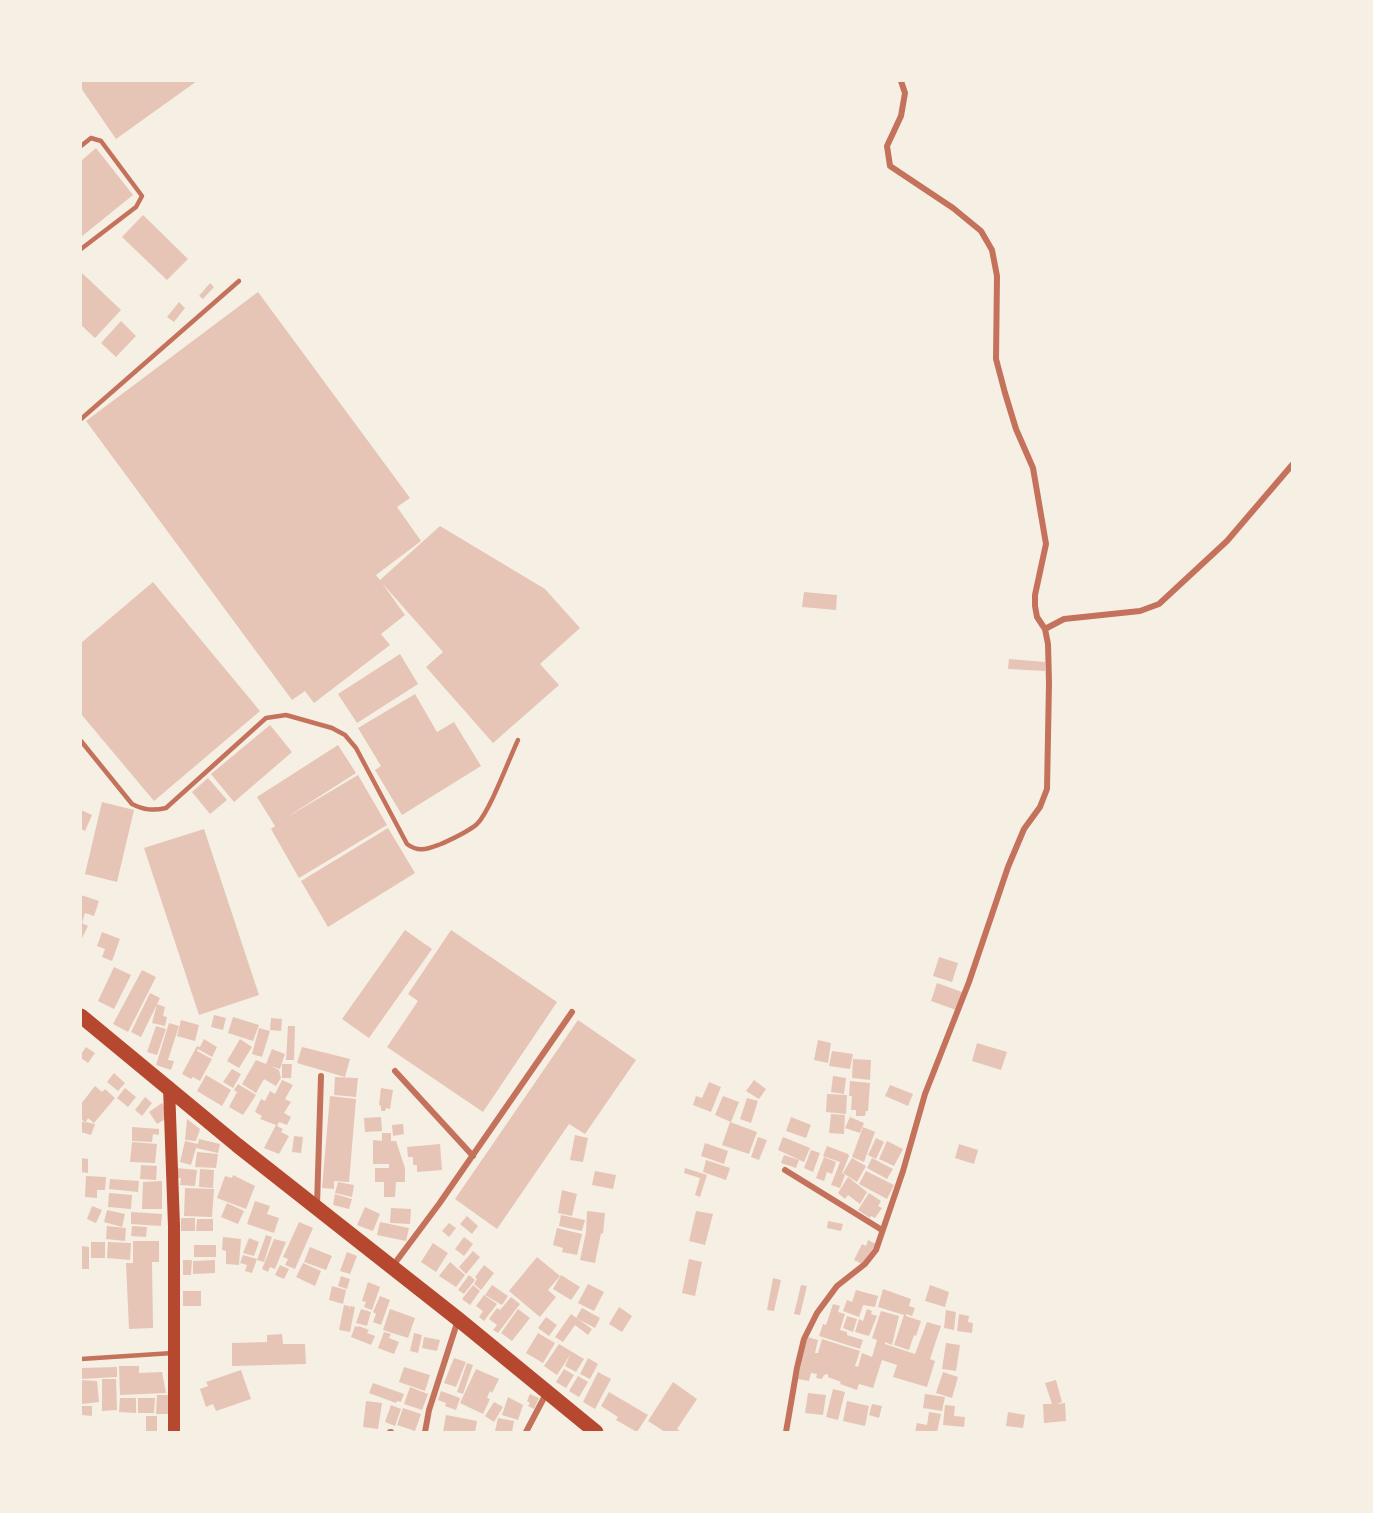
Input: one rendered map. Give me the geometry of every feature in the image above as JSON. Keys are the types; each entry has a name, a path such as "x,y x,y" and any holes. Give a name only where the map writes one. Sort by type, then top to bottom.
{"main road":[{"path":"81,1016 317,1209 458,1319 596,1432"},
{"path":"169,1087 174,1226 174,1432"}],"street":[{"path":"786,1432 804,1339 817,1312 837,1286 866,1264 876,1250 903,1171 925,1094 969,982 1008,867 1024,829 1040,807 1047,789 1048,644 1045,629 1037,617 1035,606 1046,544 1033,468 1016,429 996,359 997,276 992,250 981,231 953,208 890,166 887,146 902,116 905,93 901,81"},
{"path":"1045,629 1064,620 1140,611 1160,604 1227,541 1292,465"},
{"path":"392,1268 473,1156 572,1012"},
{"path":"395,1071 473,1156"},
{"path":"317,1209 321,1076"},
{"path":"785,1170 882,1230"},
{"path":"424,1432 458,1319"},
{"path":"526,1432 548,1392"}],"lane":[{"path":"81,146 91,138 101,141 142,196 136,207 81,249"},
{"path":"81,418 238,281"},
{"path":"81,741 132,804 141,809 155,810 166,808 266,718 286,715 332,728 345,735 356,748 407,844 414,849 427,849 477,824 485,813 518,740"},
{"path":"81,1359 173,1353"}],"building":[{"path":"81,81 197,81 116,139 81,88"},
{"path":"96,148 133,195 81,237 81,161"},
{"path":"143,215 188,259 167,280 122,237"},
{"path":"81,272 121,310 95,338 81,325"},
{"path":"210,283 214,287 203,299 199,296"},
{"path":"258,292 410,498 397,507 421,541 376,575 380,580 440,526 545,589 580,628 540,664 559,685 493,743 426,667 443,652 382,583 405,615 381,634 390,645 314,703 305,691 292,700 86,421"},
{"path":"179,302 185,308 174,322 167,317"},
{"path":"121,321 136,336 116,357 101,343"},
{"path":"153,582 260,711 154,801 81,714 81,643"},
{"path":"804,592 837,595 836,610 802,607"},
{"path":"400,654 418,684 357,723 338,694"},
{"path":"1009,659 1045,662 1045,671 1008,669"},
{"path":"415,694 437,732 454,722 481,766 402,815 375,770 381,766 358,728"},
{"path":"270,725 292,752 234,802 211,774"},
{"path":"338,745 356,773 284,819 358,775 387,825 299,878 271,829 275,826 257,797"},
{"path":"208,778 227,800 210,814 192,792"},
{"path":"102,802 134,810 117,882 85,874"},
{"path":"81,810 92,815 85,831 81,829"},
{"path":"388,828 415,873 328,927 301,881"},
{"path":"204,829 259,995 199,1015 144,848"},
{"path":"81,895 99,901 94,916 85,913 82,923 88,926 81,940"},
{"path":"405,930 432,949 369,1038 342,1019"},
{"path":"451,930 557,1002 483,1112 387,1047 418,1001 408,994"},
{"path":"102,932 120,939 112,961 102,957 105,949 97,946"},
{"path":"939,957 958,963 952,982 933,976"},
{"path":"114,967 131,975 114,1009 98,1001"},
{"path":"142,970 156,977 128,1032 113,1024"},
{"path":"937,983 962,992 956,1010 931,1001"},
{"path":"150,993 160,998 141,1037 131,1032"},
{"path":"157,1004 165,1007 163,1016 167,1017 165,1026 152,1023"},
{"path":"214,1015 226,1018 223,1030 211,1027"},
{"path":"233,1017 259,1025 253,1041 228,1033"},
{"path":"271,1018 282,1019 281,1031 270,1030"},
{"path":"181,1020 199,1025 195,1041 177,1036"},
{"path":"578,1020 636,1060 585,1134 569,1124 497,1229 455,1199"},
{"path":"169,1023 179,1026 168,1060 174,1061 171,1070 156,1065"},
{"path":"156,1026 166,1029 157,1055 147,1052"},
{"path":"288,1026 295,1026 294,1060 286,1060"},
{"path":"259,1028 270,1031 262,1057 252,1054"},
{"path":"204,1039 217,1047 212,1057 198,1049 197,1051 212,1059 200,1081 182,1074 197,1046 200,1047"},
{"path":"240,1039 252,1047 239,1068 227,1061"},
{"path":"818,1040 831,1043 828,1063 814,1060"},
{"path":"977,1043 1007,1052 1001,1070 972,1061"},
{"path":"86,1047 95,1053 88,1063 81,1058"},
{"path":"302,1047 350,1059 345,1077 297,1063"},
{"path":"272,1049 285,1054 280,1069 271,1066 279,1070 281,1078 276,1086 264,1079 256,1093 242,1084 256,1060 266,1064"},
{"path":"832,1051 853,1054 850,1069 829,1066"},
{"path":"853,1059 871,1060 870,1080 852,1078"},
{"path":"282,1064 292,1064 291,1078 282,1078"},
{"path":"232,1069 241,1074 233,1088 223,1082"},
{"path":"114,1073 125,1083 118,1091 107,1082"},
{"path":"206,1075 231,1090 222,1106 197,1091"},
{"path":"833,1076 846,1078 844,1094 831,1092"},
{"path":"335,1077 358,1078 356,1097 334,1095"},
{"path":"282,1080 293,1085 285,1099 291,1102 284,1113 291,1117 287,1125 279,1122 277,1126 283,1129 281,1132 289,1136 279,1154 264,1148 276,1125 260,1119 262,1116 255,1112 261,1099 265,1101 270,1091 275,1094"},
{"path":"754,1080 766,1089 759,1099 746,1091"},
{"path":"850,1081 870,1083 868,1111 865,1116 856,1116 856,1110 851,1110"},
{"path":"709,1082 721,1087 711,1112 693,1105 696,1096 702,1098"},
{"path":"238,1084 256,1095 243,1115 229,1107 237,1092 234,1090"},
{"path":"890,1085 913,1094 908,1106 885,1096"},
{"path":"95,1086 102,1092 105,1089 115,1098 94,1123 88,1118 86,1122 95,1124 91,1135 81,1132 81,1121 86,1123 81,1119 81,1104"},
{"path":"125,1088 136,1097 128,1107 117,1098"},
{"path":"381,1088 393,1090 390,1109 386,1108 385,1111 381,1111 379,1105"},
{"path":"827,1094 847,1095 846,1114 826,1112"},
{"path":"330,1096 356,1099 349,1182 334,1181 334,1189 322,1188"},
{"path":"723,1096 739,1102 731,1122 715,1115"},
{"path":"145,1097 152,1103 142,1116 135,1110"},
{"path":"747,1098 758,1101 751,1123 740,1119"},
{"path":"162,1103 170,1116 157,1124 149,1112"},
{"path":"831,1114 845,1115 844,1134 829,1133"},
{"path":"381,1117 382,1131 365,1132 364,1118"},
{"path":"791,1117 811,1125 806,1138 786,1131"},
{"path":"850,1117 864,1123 860,1133 845,1128"},
{"path":"187,1119 200,1129 196,1141 185,1140"},
{"path":"730,1122 757,1132 749,1154 722,1145"},
{"path":"403,1124 404,1134 393,1136 392,1125"},
{"path":"132,1127 159,1129 159,1135 153,1134 152,1142 132,1141"},
{"path":"863,1127 875,1132 864,1162 852,1157"},
{"path":"382,1133 391,1133 391,1141 396,1141 405,1168 405,1182 396,1182 395,1197 384,1197 384,1182 375,1182 375,1168 389,1168 389,1164 373,1164 373,1140 382,1141"},
{"path":"575,1135 588,1138 583,1162 570,1160"},
{"path":"294,1136 303,1137 301,1153 292,1152"},
{"path":"758,1137 767,1140 759,1160 751,1157"},
{"path":"783,1137 810,1148 804,1162 778,1150"},
{"path":"876,1138 884,1142 876,1159 868,1155"},
{"path":"199,1139 220,1144 218,1153 196,1148 191,1165 180,1162 185,1141 198,1144"},
{"path":"887,1141 903,1149 894,1166 879,1159"},
{"path":"132,1142 157,1144 155,1163 130,1162"},
{"path":"705,1143 728,1151 724,1164 701,1156"},
{"path":"440,1144 442,1170 417,1172 417,1165 413,1165 413,1157 408,1157 407,1147"},
{"path":"959,1144 978,1150 974,1164 955,1158"},
{"path":"827,1146 849,1156 842,1173 845,1175 840,1188 831,1185 840,1162 823,1156"},
{"path":"811,1150 820,1153 813,1172 804,1168"},
{"path":"197,1152 218,1154 216,1168 195,1167"},
{"path":"784,1155 799,1160 796,1168 781,1163"},
{"path":"824,1157 836,1162 832,1174 827,1172 824,1181 816,1178"},
{"path":"81,1158 88,1159 88,1173 81,1172"},
{"path":"852,1158 866,1166 857,1182 843,1173"},
{"path":"872,1158 893,1169 887,1179 867,1168"},
{"path":"706,1160 730,1168 726,1180 703,1172"},
{"path":"141,1165 157,1166 156,1180 140,1179"},
{"path":"177,1168 197,1170 195,1186 180,1185 181,1178 176,1178"},
{"path":"685,1168 707,1175 700,1197 695,1195 700,1178 684,1173"},
{"path":"200,1169 214,1170 213,1188 199,1187"},
{"path":"595,1171 616,1175 613,1189 592,1185"},
{"path":"866,1171 894,1185 887,1199 859,1184"},
{"path":"233,1175 255,1186 246,1209 217,1198 225,1176 232,1178"},
{"path":"86,1176 106,1177 105,1190 97,1190 97,1198 85,1197"},
{"path":"848,1177 867,1192 860,1204 848,1195 845,1199 838,1193"},
{"path":"110,1179 139,1181 138,1192 109,1189"},
{"path":"162,1181 162,1209 142,1209 143,1182"},
{"path":"338,1182 354,1185 352,1197 335,1193"},
{"path":"185,1188 214,1189 212,1217 184,1216"},
{"path":"562,1190 577,1194 572,1216 558,1213"},
{"path":"109,1193 132,1195 131,1209 108,1207"},
{"path":"869,1193 881,1201 878,1206 882,1208 875,1218 871,1216 870,1218 858,1210"},
{"path":"335,1194 352,1199 349,1209 333,1205"},
{"path":"255,1201 270,1206 267,1214 279,1218 274,1233 247,1224"},
{"path":"227,1203 244,1211 238,1224 221,1217"},
{"path":"92,1206 102,1210 96,1223 87,1219"},
{"path":"365,1207 380,1214 373,1231 357,1225"},
{"path":"391,1208 411,1209 410,1224 390,1223"},
{"path":"107,1210 125,1214 122,1227 104,1222"},
{"path":"587,1211 605,1213 603,1234 601,1233 595,1263 580,1260 586,1232"},
{"path":"696,1211 713,1214 705,1245 689,1241"},
{"path":"131,1212 162,1214 161,1226 131,1224"},
{"path":"561,1215 585,1220 582,1231 559,1226"},
{"path":"467,1216 478,1226 472,1234 460,1224"},
{"path":"181,1218 195,1218 195,1231 181,1231"},
{"path":"197,1219 213,1219 213,1231 196,1231"},
{"path":"828,1221 843,1224 841,1231 827,1228"},
{"path":"299,1222 313,1228 295,1269 285,1265 288,1259 283,1257"},
{"path":"380,1222 409,1228 406,1241 377,1235"},
{"path":"449,1223 456,1228 449,1237 442,1231"},
{"path":"107,1226 126,1228 125,1241 106,1239"},
{"path":"132,1226 147,1227 146,1237 131,1236"},
{"path":"557,1228 582,1234 577,1255 562,1252 563,1248 553,1245"},
{"path":"266,1235 272,1237 264,1262 257,1260"},
{"path":"223,1237 241,1239 239,1265 226,1264 226,1251 222,1250"},
{"path":"464,1237 473,1244 464,1256 455,1249"},
{"path":"249,1238 259,1242 254,1256 243,1253"},
{"path":"274,1239 286,1242 275,1269 270,1267 268,1272 262,1269"},
{"path":"868,1240 876,1244 862,1264 854,1260 862,1244 866,1246"},
{"path":"133,1241 159,1241 159,1262 152,1262 153,1328 129,1329 126,1263 133,1263"},
{"path":"91,1242 105,1242 105,1258 91,1258"},
{"path":"108,1242 131,1243 130,1260 107,1258"},
{"path":"433,1243 448,1253 436,1272 421,1262"},
{"path":"194,1245 216,1245 216,1257 194,1257"},
{"path":"81,1246 89,1247 89,1269 81,1269"},
{"path":"310,1247 332,1256 326,1270 304,1262"},
{"path":"473,1251 480,1257 466,1274 459,1267"},
{"path":"347,1252 357,1256 350,1274 340,1271"},
{"path":"243,1255 257,1259 252,1273 245,1271 247,1265 240,1263"},
{"path":"537,1257 560,1276 548,1290 556,1297 540,1317 509,1291"},
{"path":"689,1259 702,1262 695,1296 682,1293"},
{"path":"183,1260 192,1260 191,1275 183,1275"},
{"path":"215,1260 215,1273 193,1274 193,1261"},
{"path":"450,1262 465,1275 456,1287 439,1276"},
{"path":"303,1263 321,1271 315,1286 296,1277"},
{"path":"280,1265 289,1269 284,1279 275,1275"},
{"path":"484,1265 494,1273 481,1290 474,1284 477,1279 475,1277"},
{"path":"469,1275 475,1280 464,1294 458,1290"},
{"path":"561,1275 580,1287 571,1300 553,1289"},
{"path":"341,1276 350,1279 347,1289 338,1286"},
{"path":"773,1278 781,1280 774,1311 767,1310"},
{"path":"368,1282 380,1287 372,1310 364,1307 366,1302 362,1301"},
{"path":"588,1284 604,1292 594,1311 578,1303"},
{"path":"473,1285 480,1291 470,1305 462,1299"},
{"path":"492,1285 508,1296 502,1305 485,1295"},
{"path":"801,1285 807,1286 800,1315 794,1314"},
{"path":"930,1285 949,1292 945,1307 925,1301"},
{"path":"332,1286 346,1290 343,1304 329,1300"},
{"path":"883,1289 911,1299 909,1306 915,1308 912,1316 906,1314 906,1316 921,1321 909,1350 894,1345 904,1315 878,1307"},
{"path":"856,1290 878,1296 875,1307 863,1305 859,1317 843,1311 847,1300 852,1302"},
{"path":"183,1291 201,1291 201,1306 183,1306"},
{"path":"484,1295 497,1304 484,1321 479,1317 483,1311 476,1306"},
{"path":"380,1296 390,1300 381,1325 373,1322 376,1314 373,1312"},
{"path":"511,1297 520,1304 498,1333 493,1330 497,1325 489,1319 497,1308 500,1310"},
{"path":"833,1304 840,1306 838,1312 845,1314 840,1330 863,1340 860,1349 819,1336 823,1324 826,1325"},
{"path":"344,1305 349,1306 349,1309 350,1306 355,1307 350,1332 339,1330"},
{"path":"619,1307 632,1316 622,1332 609,1324"},
{"path":"582,1308 600,1318 595,1328 576,1318"},
{"path":"361,1309 371,1312 367,1326 356,1323"},
{"path":"390,1309 415,1318 408,1338 383,1330"},
{"path":"518,1309 530,1318 512,1341 501,1333"},
{"path":"867,1309 872,1311 871,1314 877,1316 869,1336 855,1332 859,1319 863,1321"},
{"path":"946,1310 956,1312 954,1330 944,1328"},
{"path":"881,1311 899,1316 892,1345 885,1342 885,1344 915,1354 927,1322 941,1326 930,1359 935,1361 927,1387 893,1377 897,1365 882,1360 873,1388 859,1384 857,1390 840,1384 841,1382 828,1377 828,1374 822,1379 816,1378 817,1374 811,1373 809,1381 798,1379 807,1337 818,1340 815,1353 818,1353 822,1339 860,1351 855,1366 858,1367 862,1353 872,1357 877,1340 872,1338"},
{"path":"571,1314 592,1329 588,1335 575,1325 563,1342 555,1337"},
{"path":"959,1314 969,1316 968,1322 973,1323 972,1333 957,1331"},
{"path":"847,1316 857,1319 853,1332 843,1328"},
{"path":"546,1317 557,1325 549,1336 538,1328"},
{"path":"355,1326 369,1330 367,1333 375,1336 371,1345 351,1337"},
{"path":"384,1332 391,1334 389,1338 399,1342 394,1354 378,1348"},
{"path":"414,1333 422,1335 418,1353 410,1351"},
{"path":"538,1333 555,1343 543,1363 526,1353"},
{"path":"282,1334 283,1344 305,1344 306,1364 232,1366 232,1343 267,1342 267,1335"},
{"path":"424,1337 440,1340 437,1351 422,1348"},
{"path":"946,1343 960,1345 956,1371 942,1369"},
{"path":"559,1344 584,1359 576,1372 565,1366 570,1355 557,1375 544,1366"},
{"path":"454,1358 466,1362 456,1387 444,1383"},
{"path":"588,1358 598,1364 590,1379 580,1374"},
{"path":"467,1363 473,1365 463,1394 457,1392"},
{"path":"119,1366 139,1366 139,1373 162,1372 166,1393 120,1395"},
{"path":"117,1367 117,1377 81,1379 81,1368"},
{"path":"404,1367 430,1375 425,1391 399,1382"},
{"path":"476,1369 499,1379 492,1393 490,1391 487,1398 490,1399 483,1414 460,1403"},
{"path":"564,1369 574,1375 566,1388 556,1382"},
{"path":"241,1370 251,1399 216,1411 213,1404 206,1407 200,1389 208,1386 206,1382"},
{"path":"598,1372 611,1379 595,1409 583,1402"},
{"path":"943,1372 958,1377 952,1398 936,1393"},
{"path":"578,1376 588,1382 579,1397 569,1391"},
{"path":"102,1379 116,1379 117,1410 102,1411"},
{"path":"81,1380 97,1381 99,1402 82,1404"},
{"path":"1056,1380 1062,1402 1057,1404 1065,1403 1066,1421 1044,1423 1043,1404 1052,1404 1045,1383"},
{"path":"673,1382 697,1399 677,1429 681,1432 665,1432 648,1421"},
{"path":"373,1383 404,1394 401,1402 396,1403 369,1393"},
{"path":"410,1387 428,1394 422,1410 404,1404"},
{"path":"833,1389 845,1392 838,1420 826,1417"},
{"path":"441,1391 460,1398 456,1410 445,1406 446,1403 438,1400"},
{"path":"609,1392 648,1415 637,1432 616,1420 618,1417 601,1406"},
{"path":"808,1393 826,1395 823,1415 805,1413"},
{"path":"530,1394 539,1398 534,1409 528,1406 530,1403 527,1401"},
{"path":"925,1394 945,1397 942,1411 923,1408"},
{"path":"157,1395 168,1395 168,1414 156,1414"},
{"path":"508,1397 523,1405 518,1420 502,1415"},
{"path":"120,1398 136,1398 136,1413 119,1412"},
{"path":"138,1398 155,1398 154,1413 138,1413"},
{"path":"366,1401 382,1403 378,1429 363,1427"},
{"path":"847,1401 869,1406 865,1426 843,1421"},
{"path":"494,1402 503,1407 494,1422 485,1416"},
{"path":"872,1404 882,1406 879,1418 869,1415"},
{"path":"391,1405 401,1409 395,1426 385,1422"},
{"path":"945,1405 955,1406 954,1416 965,1417 964,1427 943,1425"},
{"path":"82,1406 92,1406 92,1416 82,1415"},
{"path":"403,1408 421,1414 415,1431 397,1425"},
{"path":"929,1412 941,1414 937,1432 915,1432 917,1423 927,1425"},
{"path":"1008,1412 1025,1415 1023,1428 1006,1426"},
{"path":"446,1415 477,1421 475,1432 443,1432"},
{"path":"146,1416 157,1416 157,1432 146,1432"},
{"path":"498,1418 514,1421 512,1432 495,1431"}]}
